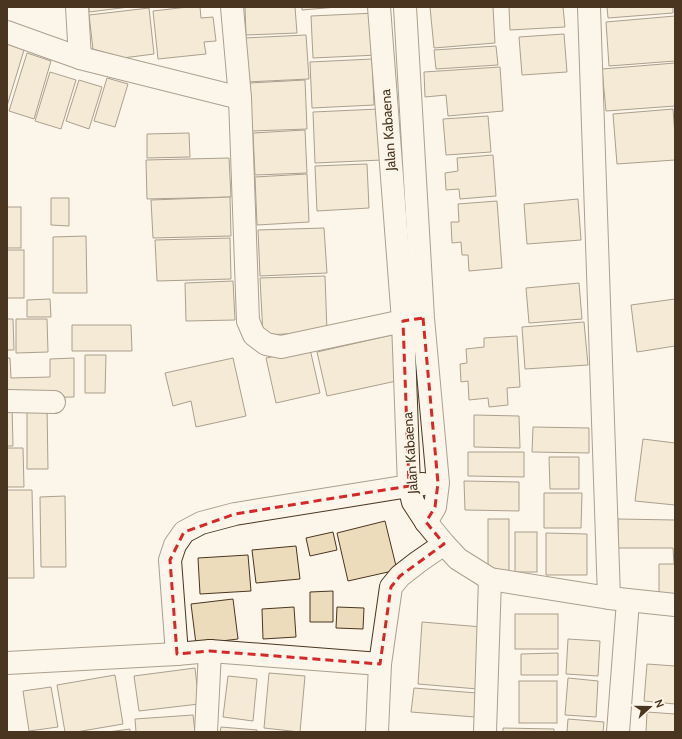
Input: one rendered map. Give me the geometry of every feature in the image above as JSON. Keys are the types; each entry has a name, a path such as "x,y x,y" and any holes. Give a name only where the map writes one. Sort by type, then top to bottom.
{"street":[{"path":"77,7 80,58"},
{"path":"232,7 240,98 248,320 254,335 266,344 281,347 413,319"},
{"name":"Jalan Kabaena","path":"379,7 413,319 438,483 435,507 426,522 413,502 409,486 413,319 405,7"},
{"path":"590,7 618,600 618,732"},
{"path":"7,32 80,58 240,98"},
{"path":"7,401 54,402"},
{"path":"177,654 170,560 175,545 184,532 202,523 235,514 409,486 438,483"},
{"path":"426,522 458,559 490,579 618,600 675,605"},
{"path":"377,732 380,664 391,587 400,576 444,544"},
{"path":"485,732 490,579"},
{"path":"206,732 210,651"},
{"path":"7,663 210,651 380,664"}],"highlighted area":[{"path":"423,318 438,483 435,507 426,522 444,544 400,576 391,587 380,664 210,651 177,654 170,560 184,532 235,514 409,486 403,321"}],"building":[{"path":"89,7 129,7 89,12"},
{"path":"200,7 201,18 213,17 216,41 204,42 206,54 158,59 153,11"},
{"path":"245,7 295,7 297,33 246,35"},
{"path":"302,7 337,7 302,10"},
{"path":"430,7 493,7 495,43 434,48"},
{"path":"509,7 563,7 565,27 510,30"},
{"path":"607,7 673,7 673,13 608,18"},
{"path":"149,8 154,54 123,58 93,49 89,15"},
{"path":"376,13 378,55 313,58 311,16"},
{"path":"675,16 675,61 609,66 606,22"},
{"path":"564,34 567,72 522,75 519,37"},
{"path":"306,35 309,79 246,82 244,38"},
{"path":"7,44 24,50 7,106"},
{"path":"496,46 498,65 436,69 434,50"},
{"path":"27,53 51,61 34,119 9,111"},
{"path":"372,59 374,105 312,108 310,62"},
{"path":"675,63 675,106 606,111 602,69"},
{"path":"500,67 503,111 448,116 446,95 425,97 424,72"},
{"path":"50,72 76,80 61,129 35,121"},
{"path":"107,78 128,84 115,127 94,121"},
{"path":"79,80 102,87 89,129 66,121"},
{"path":"305,80 307,129 252,131 250,83"},
{"path":"379,109 382,160 315,163 313,112"},
{"path":"673,109 675,160 617,164 613,114"},
{"path":"488,116 491,152 446,155 443,119"},
{"path":"305,130 307,173 255,175 253,133"},
{"path":"189,133 190,157 147,158 147,134"},
{"path":"493,155 496,196 460,199 459,189 446,190 445,173 458,171 457,158"},
{"path":"229,158 231,197 147,199 146,160"},
{"path":"367,164 369,208 317,211 315,166"},
{"path":"307,174 309,222 257,225 255,177"},
{"path":"230,197 231,236 153,238 151,200"},
{"path":"51,198 69,198 69,226 51,225"},
{"path":"578,199 581,240 527,244 524,204"},
{"path":"497,201 502,268 469,271 468,255 462,255 461,242 452,243 451,222 459,222 458,204"},
{"path":"7,207 21,207 21,248 7,248"},
{"path":"324,228 327,273 260,276 258,230"},
{"path":"86,236 87,293 53,293 53,237"},
{"path":"230,238 231,279 157,281 155,240"},
{"path":"7,250 24,250 24,298 7,298"},
{"path":"325,276 327,332 263,335 260,278"},
{"path":"233,281 235,320 186,321 185,283"},
{"path":"579,283 582,319 529,323 526,288"},
{"path":"50,299 51,317 27,317 27,300"},
{"path":"675,299 675,346 637,352 631,305"},
{"path":"7,319 13,319 14,350 7,350"},
{"path":"16,319 47,319 48,352 16,353"},
{"path":"584,322 588,365 525,369 522,327"},
{"path":"72,325 131,325 132,351 72,351"},
{"path":"392,335 401,380 327,396 317,352"},
{"path":"517,336 520,387 507,388 508,405 489,407 488,398 469,400 468,381 461,382 460,364 467,363 466,349 484,347 484,338"},
{"path":"310,349 320,393 276,403 266,358"},
{"path":"85,355 106,355 105,393 85,393"},
{"path":"7,358 10,358 11,378 50,377 50,359 74,358 74,397 7,398"},
{"path":"233,358 246,416 196,427 191,401 173,406 165,373"},
{"path":"7,405 12,405 13,446 7,446"},
{"path":"27,407 47,407 48,469 27,469"},
{"path":"474,415 519,416 520,448 474,447"},
{"path":"533,427 589,428 589,453 532,452"},
{"path":"643,439 675,443 675,505 635,501"},
{"path":"7,448 23,448 24,487 7,487"},
{"path":"468,452 524,452 524,477 468,476"},
{"path":"549,457 579,457 579,489 550,489"},
{"path":"464,481 519,482 519,511 465,510"},
{"path":"7,490 32,490 34,578 7,578"},
{"path":"544,493 582,493 581,528 544,528"},
{"path":"65,496 66,567 41,567 40,497"},
{"path":"488,519 509,519 509,571 488,571"},
{"path":"618,519 675,520 675,595 659,595 659,564 674,564 673,548 618,548"},
{"path":"385,521 397,570 348,581 337,533"},
{"path":"333,532 337,550 310,556 306,538"},
{"path":"515,532 537,532 537,572 515,572"},
{"path":"546,533 587,534 587,575 546,575"},
{"path":"296,546 300,579 256,583 252,550"},
{"path":"248,555 251,591 200,594 198,558"},
{"path":"333,591 333,622 310,622 310,592"},
{"path":"233,599 238,639 196,644 191,604"},
{"path":"294,607 296,637 263,639 262,609"},
{"path":"337,607 364,608 363,629 336,628"},
{"path":"515,614 558,614 558,649 515,649"},
{"path":"422,622 482,627 478,689 418,684"},
{"path":"568,639 600,641 598,676 566,674"},
{"path":"558,653 558,675 521,675 521,654"},
{"path":"647,664 675,666 675,704 644,701"},
{"path":"195,668 199,704 139,711 134,676"},
{"path":"269,673 305,676 300,732 264,728"},
{"path":"115,675 123,724 76,732 65,732 57,685"},
{"path":"228,676 257,679 253,721 223,717"},
{"path":"568,678 598,681 596,717 565,715"},
{"path":"519,681 557,681 557,723 519,723"},
{"path":"51,687 58,727 29,731 23,691"},
{"path":"414,688 477,693 475,717 411,712"},
{"path":"647,712 675,714 675,732 646,732"},
{"path":"193,715 195,732 136,732 135,719"},
{"path":"568,719 604,722 603,732 567,732"},
{"path":"221,727 257,730 257,732 220,732"},
{"path":"503,728 554,729 554,732 503,732"},
{"path":"130,729 130,732 108,732"}]}
